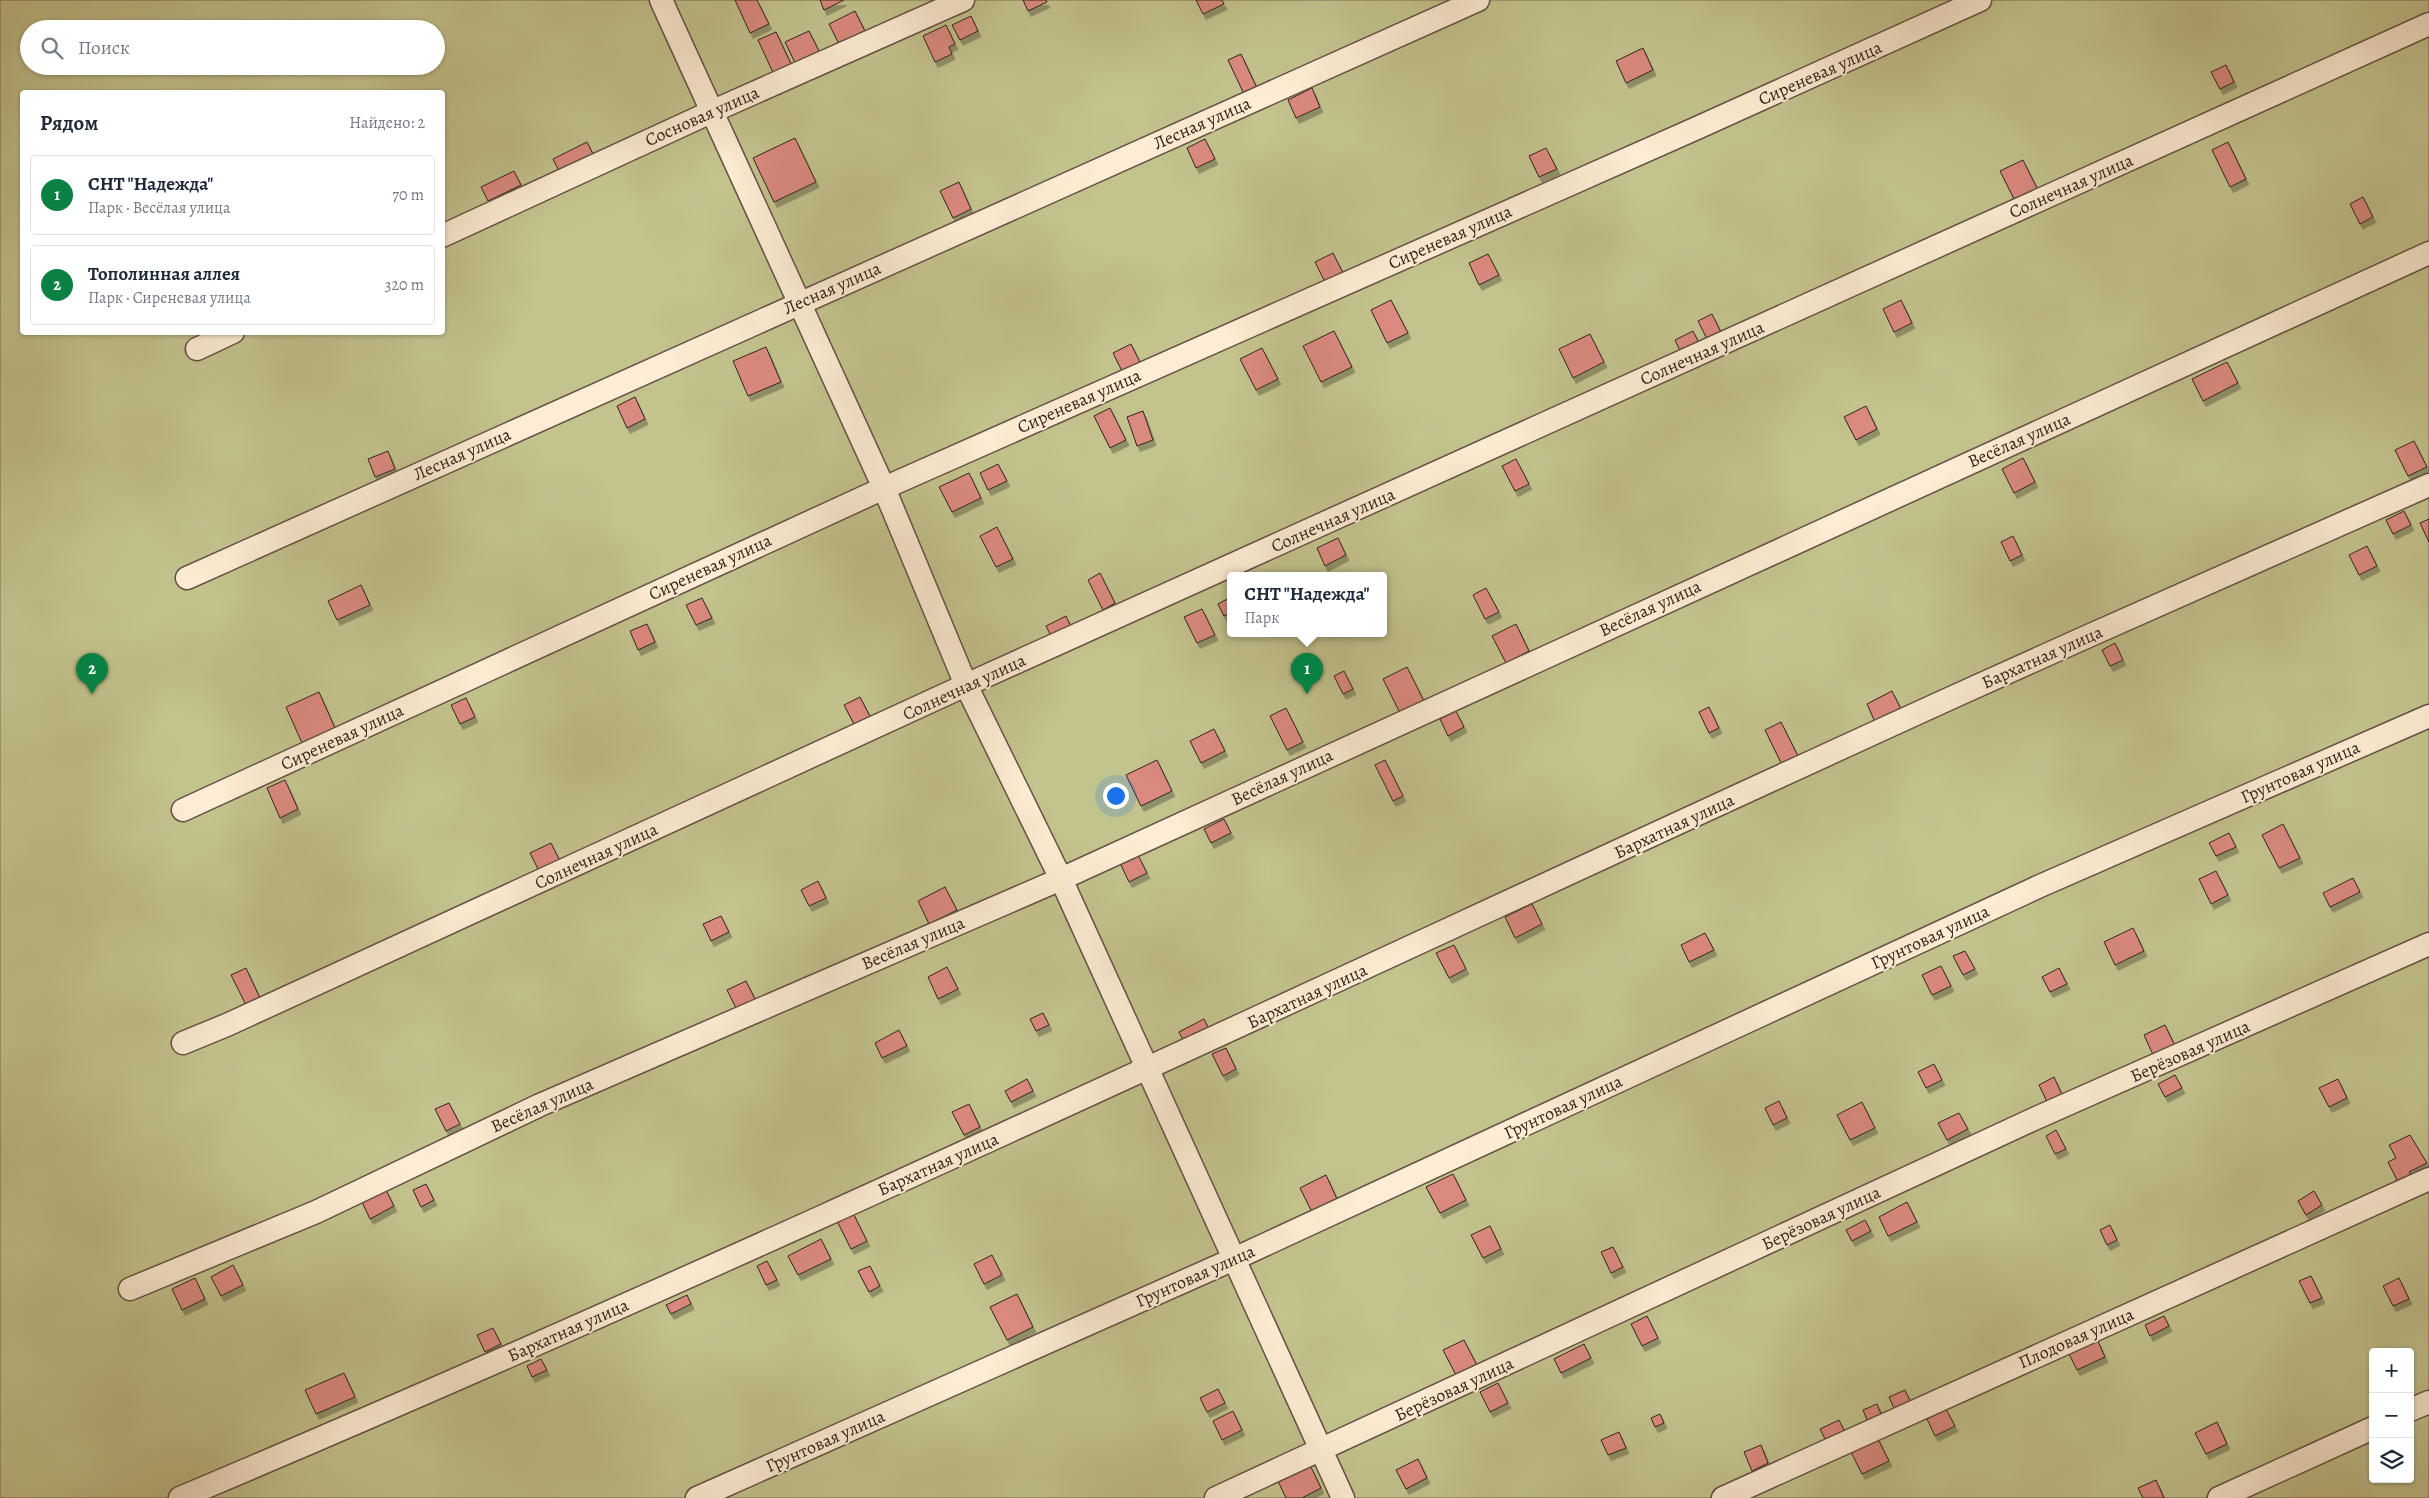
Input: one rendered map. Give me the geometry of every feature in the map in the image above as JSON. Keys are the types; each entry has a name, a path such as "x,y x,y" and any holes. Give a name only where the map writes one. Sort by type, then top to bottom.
{"street":[{"path":"661,0 884,488 966,685 1061,879 1343,1498"},
{"name":"Сосновая улица","path":"445,235 711,112 963,0"},
{"name":"Лесная улица","path":"187,578 1478,0"},
{"name":"Сиреневая улица","path":"183,810 884,488 1688,132 1980,0"},
{"name":"Солнечная улица","path":"183,1043 229,1024 966,685 2429,24"},
{"name":"Весёлая улица","path":"130,1288 316,1212 540,1104 1061,879 2429,253"},
{"path":"197,349 227,335"},
{"name":"Бархатная улица","path":"180,1498 417,1398 1149,1069 1955,696 2429,485"},
{"name":"Грунтовая улица","path":"697,1498 1234,1259 2031,890 2429,716"},
{"name":"Берёзовая улица","path":"1216,1498 2034,1119 2429,944"},
{"name":"Плодовая улица","path":"1724,1498 2429,1179"},
{"path":"2414,1408 2429,1402"},
{"path":"2219,1498 2369,1430"}],"green space":[{"path":"0,0 2429,0 2429,1498 0,1498"}],"building":[{"path":"735,0 757,0 769,24 750,33"},
{"path":"820,0 844,0 824,10"},
{"path":"1023,0 1046,0 1047,2 1028,11"},
{"path":"1196,0 1222,0 1224,4 1203,14"},
{"path":"855,11 866,33 840,46 829,24"},
{"path":"971,16 978,31 960,40 952,25"},
{"path":"946,25 955,44 949,47 952,54 935,62 923,36"},
{"path":"809,31 821,55 797,67 785,42"},
{"path":"776,32 793,68 775,77 758,40"},
{"path":"1643,48 1653,70 1626,83 1616,61"},
{"path":"1241,54 1257,88 1244,94 1228,60"},
{"path":"2226,65 2234,82 2220,89 2211,72"},
{"path":"1312,88 1320,107 1296,118 1288,100"},
{"path":"795,138 816,182 774,202 753,158"},
{"path":"1205,139 1215,159 1196,168 1187,148"},
{"path":"587,142 594,156 560,173 553,159"},
{"path":"2228,142 2246,179 2230,187 2212,150"},
{"path":"1546,148 1557,169 1539,177 1529,156"},
{"path":"2023,160 2039,192 2016,203 2000,171"},
{"path":"514,171 521,185 488,201 481,187"},
{"path":"959,182 971,209 953,218 940,191"},
{"path":"2363,197 2373,217 2360,224 2350,204"},
{"path":"1333,253 1343,273 1325,282 1315,262"},
{"path":"1488,254 1499,275 1479,285 1469,263"},
{"path":"1391,300 1408,333 1387,343 1371,310"},
{"path":"1901,300 1912,323 1894,332 1883,309"},
{"path":"1712,314 1722,334 1708,341 1698,321"},
{"path":"1334,331 1352,367 1321,382 1303,346"},
{"path":"1693,331 1699,343 1681,353 1675,340"},
{"path":"1590,334 1604,362 1573,378 1559,349"},
{"path":"1131,344 1142,366 1124,375 1113,353"},
{"path":"766,347 781,382 748,396 733,361"},
{"path":"1262,348 1278,379 1256,390 1240,359"},
{"path":"2227,362 2238,383 2203,401 2192,379"},
{"path":"635,397 645,419 627,428 617,406"},
{"path":"1866,406 1877,429 1856,440 1844,417"},
{"path":"1110,408 1126,440 1110,448 1094,416"},
{"path":"1143,411 1153,440 1137,446 1127,417"},
{"path":"2414,441 2427,467 2408,476 2395,450"},
{"path":"388,451 395,469 375,477 368,459"},
{"path":"2023,458 2035,482 2014,493 2002,469"},
{"path":"1516,459 1529,484 1515,491 1502,466"},
{"path":"998,464 1007,481 988,490 980,473"},
{"path":"969,473 981,498 952,512 939,487"},
{"path":"2404,511 2411,525 2393,534 2386,520"},
{"path":"2429,519 2429,542 2420,523"},
{"path":"997,527 1013,559 996,567 980,536"},
{"path":"2013,536 2022,555 2010,561 2001,542"},
{"path":"1338,538 1346,555 1325,566 1317,548"},
{"path":"2367,546 2377,566 2359,575 2349,555"},
{"path":"1100,573 1115,603 1103,610 1088,580"},
{"path":"361,585 370,605 337,620 328,601"},
{"path":"1486,588 1499,612 1485,619 1473,595"},
{"path":"702,598 712,618 696,625 686,605"},
{"path":"1227,599 1227,614 1224,616 1218,604"},
{"path":"1202,609 1215,635 1197,643 1184,617"},
{"path":"1066,616 1071,627 1051,636 1046,626"},
{"path":"647,624 655,642 638,650 630,631"},
{"path":"1516,624 1529,651 1506,663 1492,636"},
{"path":"2115,643 2123,660 2110,666 2102,650"},
{"path":"1407,667 1424,701 1400,713 1383,679"},
{"path":"1344,671 1353,689 1343,694 1334,676"},
{"path":"1892,691 1901,709 1875,722 1867,704"},
{"path":"319,692 335,728 302,743 286,707"},
{"path":"860,697 872,720 856,728 844,705"},
{"path":"466,698 475,717 460,724 451,705"},
{"path":"1709,707 1719,728 1709,733 1699,712"},
{"path":"1286,708 1303,742 1287,750 1270,716"},
{"path":"1456,711 1464,727 1448,736 1440,719"},
{"path":"1781,722 1801,762 1785,771 1765,730"},
{"path":"1214,729 1225,751 1201,763 1190,741"},
{"path":"1157,760 1172,791 1141,806 1126,775"},
{"path":"1385,760 1403,796 1393,801 1375,765"},
{"path":"285,780 298,809 280,818 267,788"},
{"path":"1224,819 1231,833 1211,843 1204,829"},
{"path":"2283,824 2300,858 2279,868 2262,835"},
{"path":"2229,833 2236,847 2216,856 2209,843"},
{"path":"551,843 561,863 540,873 530,853"},
{"path":"1138,855 1147,873 1129,882 1120,863"},
{"path":"2216,871 2228,895 2211,904 2199,879"},
{"path":"2353,878 2360,892 2330,907 2323,893"},
{"path":"818,881 826,898 809,906 801,890"},
{"path":"945,887 957,910 929,924 918,901"},
{"path":"1532,904 1542,924 1515,938 1505,917"},
{"path":"721,916 729,932 711,941 703,924"},
{"path":"2133,928 2144,951 2115,965 2104,942"},
{"path":"1705,933 1714,950 1689,962 1681,945"},
{"path":"1454,945 1466,969 1449,978 1436,953"},
{"path":"1965,951 1975,969 1963,975 1953,956"},
{"path":"1941,966 1951,986 1932,995 1922,975"},
{"path":"947,967 958,989 938,999 928,977"},
{"path":"246,968 260,998 246,1005 231,975"},
{"path":"2059,968 2067,984 2050,992 2042,977"},
{"path":"746,981 757,1003 738,1012 727,990"},
{"path":"1043,1013 1049,1025 1036,1031 1030,1019"},
{"path":"1204,1019 1210,1031 1185,1044 1179,1032"},
{"path":"2165,1025 2177,1050 2156,1061 2144,1035"},
{"path":"899,1030 907,1046 882,1058 875,1043"},
{"path":"1226,1048 1236,1069 1223,1076 1212,1054"},
{"path":"1934,1064 1942,1080 1926,1088 1918,1072"},
{"path":"2175,1075 2182,1088 2165,1097 2158,1084"},
{"path":"2054,1077 2065,1101 2050,1108 2039,1085"},
{"path":"1027,1079 1033,1091 1011,1102 1005,1091"},
{"path":"2338,1079 2347,1098 2329,1107 2319,1088"},
{"path":"1779,1101 1787,1118 1773,1125 1765,1108"},
{"path":"1862,1102 1875,1128 1850,1140 1837,1115"},
{"path":"449,1103 460,1124 446,1131 435,1109"},
{"path":"969,1104 980,1127 964,1135 952,1112"},
{"path":"1959,1113 1968,1129 1947,1140 1938,1123"},
{"path":"2056,1130 2066,1149 2055,1154 2046,1136"},
{"path":"2410,1135 2427,1163 2409,1172 2411,1175 2398,1182 2388,1162 2396,1158 2389,1145"},
{"path":"1453,1174 1466,1200 1440,1213 1426,1187"},
{"path":"1326,1175 1338,1201 1313,1214 1300,1188"},
{"path":"426,1184 434,1200 421,1207 413,1190"},
{"path":"386,1190 394,1206 370,1219 362,1202"},
{"path":"2314,1191 2322,1205 2306,1215 2298,1201"},
{"path":"1907,1202 1917,1222 1888,1236 1879,1217"},
{"path":"852,1211 867,1241 851,1249 836,1219"},
{"path":"1865,1220 1871,1231 1852,1241 1846,1230"},
{"path":"2110,1225 2117,1240 2107,1245 2100,1230"},
{"path":"1490,1226 1501,1249 1483,1258 1471,1235"},
{"path":"821,1239 831,1259 798,1275 788,1256"},
{"path":"1613,1247 1623,1267 1611,1273 1601,1252"},
{"path":"992,1255 1002,1275 984,1284 974,1264"},
{"path":"767,1261 777,1280 766,1285 757,1266"},
{"path":"233,1265 243,1285 221,1296 211,1277"},
{"path":"870,1266 880,1286 869,1292 858,1271"},
{"path":"2311,1276 2322,1298 2310,1303 2299,1281"},
{"path":"195,1278 205,1299 182,1310 172,1289"},
{"path":"2399,1278 2409,1299 2393,1306 2383,1286"},
{"path":"1017,1294 1033,1327 1007,1340 990,1307"},
{"path":"687,1295 691,1304 671,1314 666,1305"},
{"path":"1647,1316 1658,1338 1642,1346 1631,1324"},
{"path":"2164,1316 2169,1326 2150,1336 2145,1325"},
{"path":"493,1328 501,1344 485,1352 477,1335"},
{"path":"2097,1339 2105,1357 2077,1370 2068,1352"},
{"path":"1464,1340 1477,1365 1456,1375 1443,1350"},
{"path":"1584,1344 1591,1358 1561,1373 1554,1359"},
{"path":"541,1359 547,1370 532,1377 527,1366"},
{"path":"344,1373 355,1397 316,1414 305,1390"},
{"path":"1498,1383 1508,1403 1490,1412 1480,1392"},
{"path":"1218,1389 1225,1403 1207,1412 1200,1398"},
{"path":"1905,1390 1910,1401 1894,1408 1889,1397"},
{"path":"1877,1404 1881,1414 1867,1420 1863,1410"},
{"path":"1946,1409 1955,1426 1935,1436 1927,1419"},
{"path":"1233,1411 1242,1430 1222,1440 1213,1421"},
{"path":"1660,1414 1664,1423 1655,1427 1651,1418"},
{"path":"1839,1420 1845,1432 1826,1441 1820,1429"},
{"path":"2217,1422 2227,1444 2206,1454 2195,1433"},
{"path":"1619,1432 1626,1448 1608,1455 1601,1440"},
{"path":"1875,1433 1889,1461 1862,1474 1848,1446"},
{"path":"1761,1445 1768,1463 1752,1471 1744,1452"},
{"path":"1418,1459 1427,1478 1406,1489 1396,1470"},
{"path":"1310,1465 1321,1488 1302,1498 1286,1498 1278,1481"},
{"path":"2156,1480 2164,1498 2143,1498 2138,1488"}],"place":[{"name":"Тополинная аллея","path":"92,694"},
{"name":"СНТ \"Надежда\"","path":"1307,694"}]}
